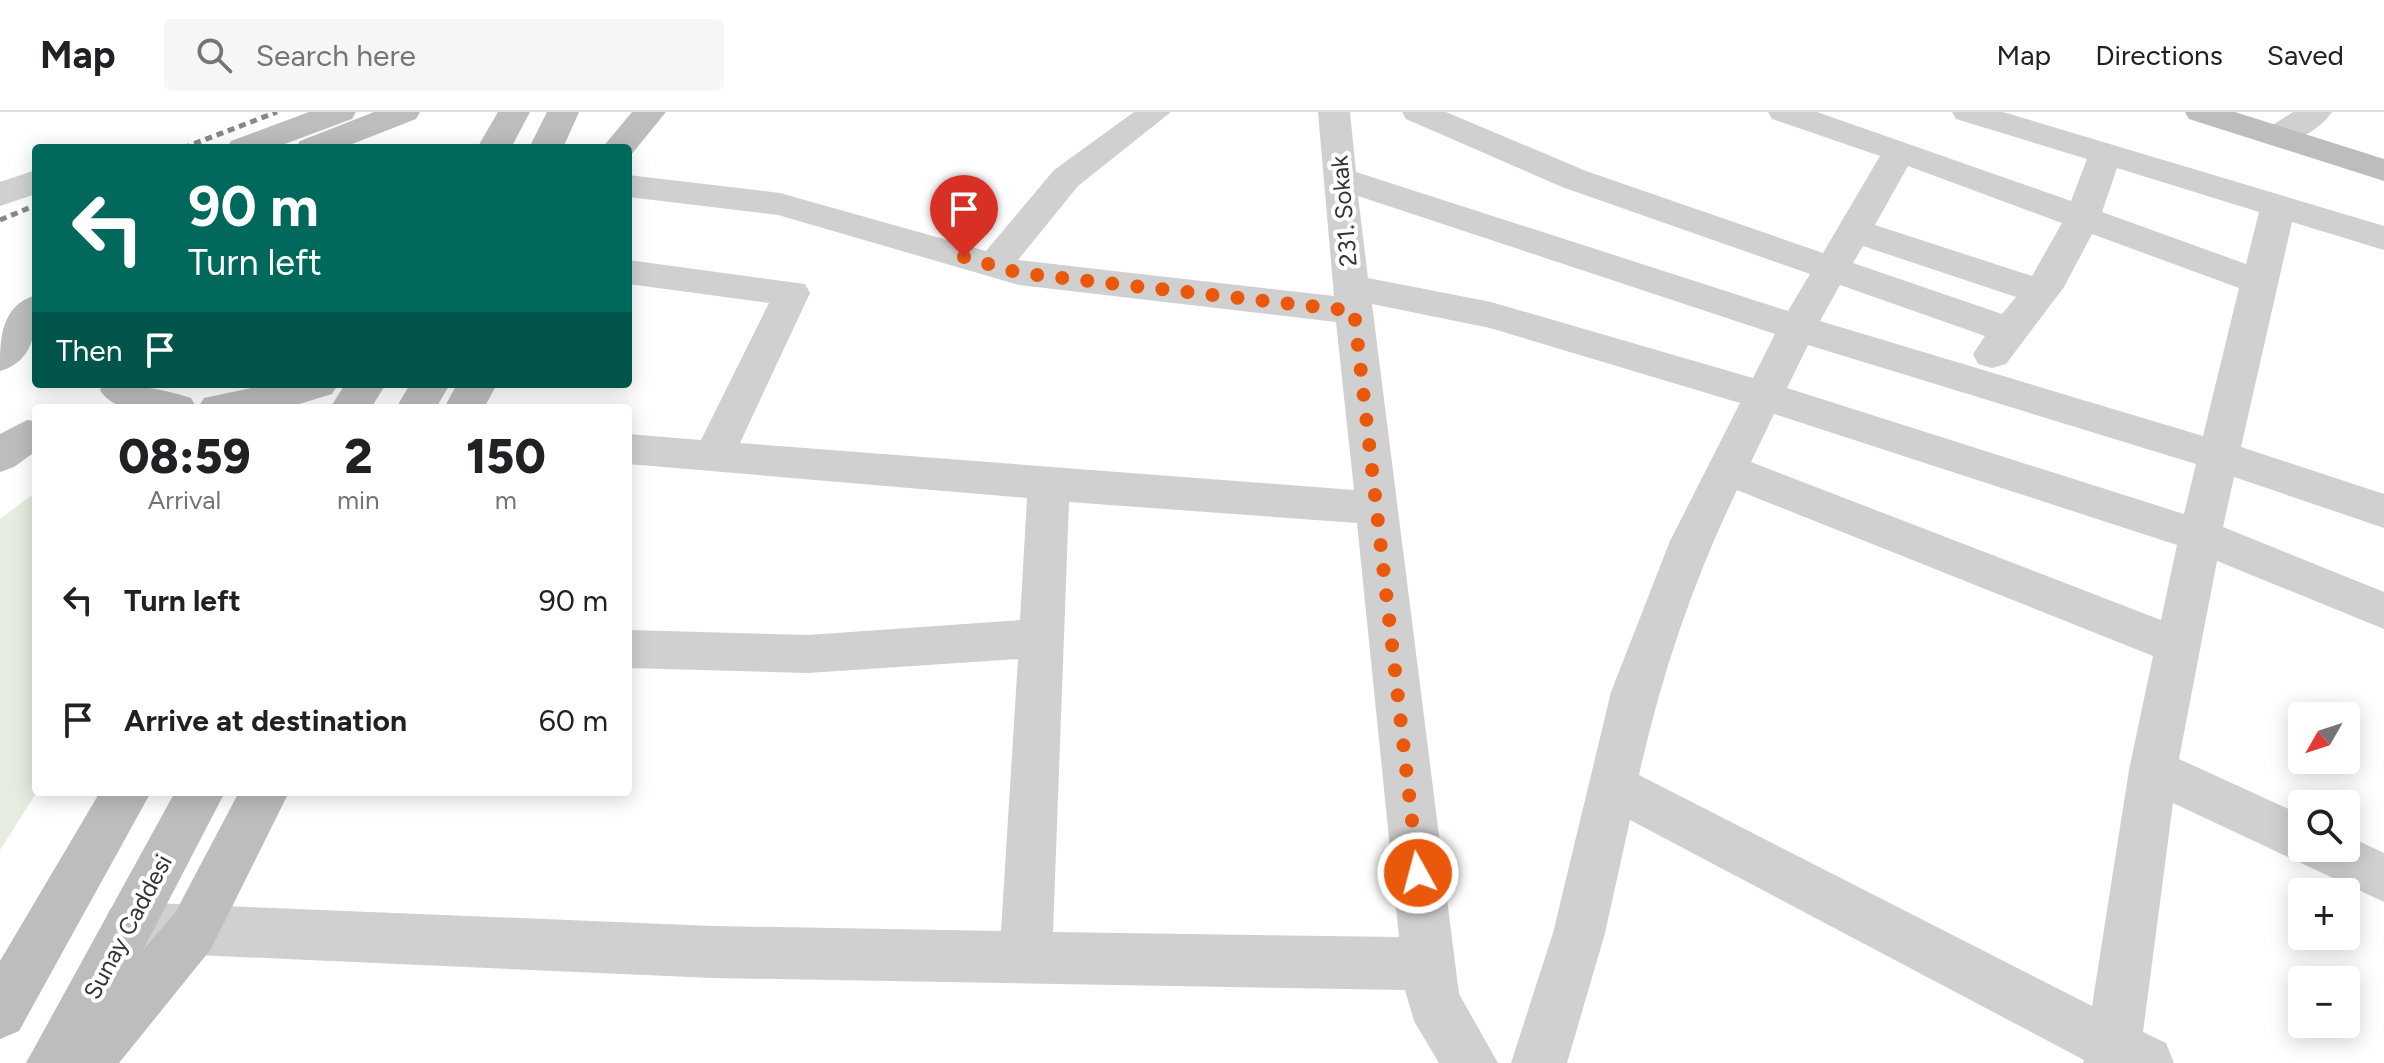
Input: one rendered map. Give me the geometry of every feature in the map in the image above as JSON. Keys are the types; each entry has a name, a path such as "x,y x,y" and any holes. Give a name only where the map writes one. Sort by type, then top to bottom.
{"main road":[{"path":"254,144 340,112"},
{"path":"322,144 404,112"},
{"path":"496,144 514,112"},
{"path":"548,144 563,112"},
{"path":"622,144 650,112"},
{"path":"2201,112 2384,170"},
{"path":"0,357 32,313"},
{"path":"0,363 32,345"},
{"path":"251,404 305,388"},
{"path":"114,394 148,404"},
{"path":"0,1012 125,796"},
{"name":"Sunay Caddesi","path":"54,1063 199,796"},
{"path":"84,1063 193,931 263,796"}],"street":[{"path":"994,266 1066,178 1155,112"},
{"name":"231. Sokak","path":"1334,112 1433,1002 1470,1063"},
{"path":"1418,112 1574,179 2010,331"},
{"path":"1784,112 2259,282"},
{"path":"1968,112 2384,238"},
{"path":"2278,136 2316,112"},
{"path":"1539,1063 1579,933 1634,692 1691,541 1797,328 1900,151"},
{"path":"1971,381 2040,292 2082,218 2106,152"},
{"path":"1340,178 1797,328 2219,456 2384,511"},
{"path":"0,195 32,183"},
{"path":"632,186 780,204 1019,273 1353,299 1491,315 1763,395 2200,536 2384,611"},
{"path":"1613,786 2124,1058 2153,770 2200,536 2278,207"},
{"path":"1852,230 2040,292"},
{"path":"632,273 792,293 713,457"},
{"path":"632,449 1377,508"},
{"path":"1727,469 2178,646"},
{"path":"1026,958 1049,484"},
{"path":"632,649 808,654 1042,638"},
{"path":"2153,770 2288,833"},
{"path":"2350,862 2384,878"},
{"path":"128,927 713,952 1429,964"}],"shaded area":[{"path":"32,495 32,796 34,796 0,850 0,519"}],"railway":[{"path":"193,144 277,112"},
{"path":"0,220 32,207"}],"route":[{"path":"964,257 1019,273 1354,311 1418,873"}]}
